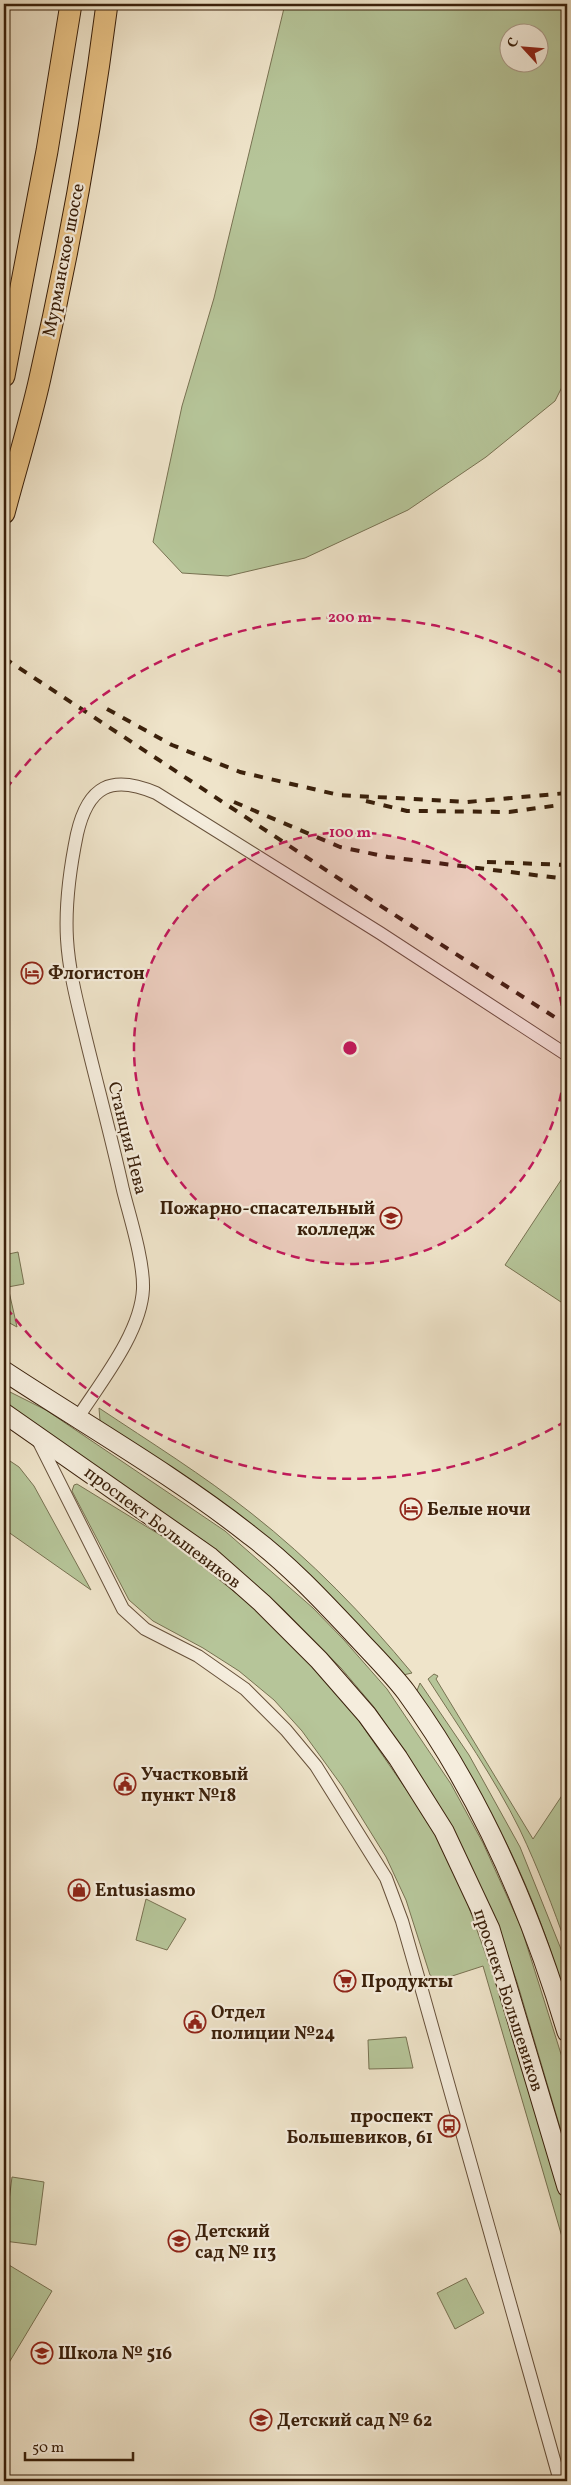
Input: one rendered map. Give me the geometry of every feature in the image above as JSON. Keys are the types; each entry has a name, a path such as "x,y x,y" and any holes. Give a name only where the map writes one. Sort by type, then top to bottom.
{"main road":[{"name":"Мурманское шоссе","path":"4,376 48,151 71,4"},
{"name":"Мурманское шоссе","path":"4,513 40,379 64,262 99,64 107,4"},
{"path":"4,1371 180,1485 251,1536 313,1590 405,1690 470,1791 510,1873 547,1964 567,2032"},
{"name":"проспект Большевиков","path":"4,1413 210,1558 262,1603 319,1660 367,1715 398,1758 444,1831 490,1929 567,2187"}],"street":[{"name":"Станция Нева","path":"77,1419 140,1311 143,1288 125,1199 73,984 67,938 69,891 74,852 80,824 87,806 97,792 111,784 136,785 156,793 363,922 567,1055"},
{"path":"35,1434 123,1609 145,1629 222,1671 265,1709 316,1766 386,1878 402,1921 418,1976 560,2481"}],"green space":[{"path":"285,4 567,4 567,377 555,401 486,457 408,510 305,558 228,576 182,573 153,542 182,406 214,298"},
{"path":"567,1171 567,1306 505,1265"},
{"path":"18,1252 24,1284 8,1287 17,1327 4,1320 4,1255"},
{"path":"4,1389 46,1410 225,1531 313,1608 387,1689 451,1784 483,1843 521,1927 567,2073 567,2151 517,1982 498,1928 414,1766 374,1707 341,1668 283,1609 237,1568 207,1543 94,1467 4,1401"},
{"path":"99,1408 214,1485 273,1531 336,1589 412,1673 403,1675 338,1603 305,1571 107,1427 100,1421"},
{"path":"4,1457 19,1467 34,1486 91,1590 4,1529"},
{"path":"77,1484 170,1541 265,1616 302,1653 348,1705 410,1795 442,1846 461,1885 494,1978 547,2139 567,2213 567,2254 483,1966 438,1980 430,1975 406,1900 386,1857 342,1786 302,1731 274,1700 239,1671 203,1648 153,1621 129,1600 72,1491 74,1485"},
{"path":"434,1674 438,1676 436,1679 533,1839 567,1788 567,1947 545,1888 520,1830 488,1772 428,1679"},
{"path":"420,1683 469,1755 520,1847 567,1964 567,2004 540,1920 517,1865 476,1786 416,1693"},
{"path":"146,1899 186,1919 167,1950 136,1940"},
{"path":"406,2037 413,2068 369,2069 368,2040"},
{"path":"12,2177 44,2182 36,2245 4,2241"},
{"path":"4,2262 52,2291 4,2371"},
{"path":"466,2278 484,2313 455,2329 437,2293"}],"railway":[{"path":"4,658 373,901 567,1025"},
{"path":"107,709 172,745 240,772 339,795 467,802 567,793"},
{"path":"366,801 407,811 509,812 567,804"},
{"path":"234,802 340,847 388,857 567,879"},
{"path":"487,862 567,865"}],"place":[{"name":"Флогистон","path":"32,973"},
{"name":"Пожарно-спасательный колледж","path":"391,1218"},
{"name":"Белые ночи","path":"411,1509"},
{"name":"Участковый пункт №18","path":"125,1784"},
{"name":"Entusiasmo","path":"79,1890"},
{"name":"Продукты","path":"345,1981"},
{"name":"Отдел полиции №24","path":"195,2022"},
{"name":"проспект Большевиков, 61","path":"449,2126"},
{"name":"Детский сад № 113","path":"179,2241"},
{"name":"Школа № 516","path":"42,2353"},
{"name":"Детский сад № 62","path":"261,2420"}]}
